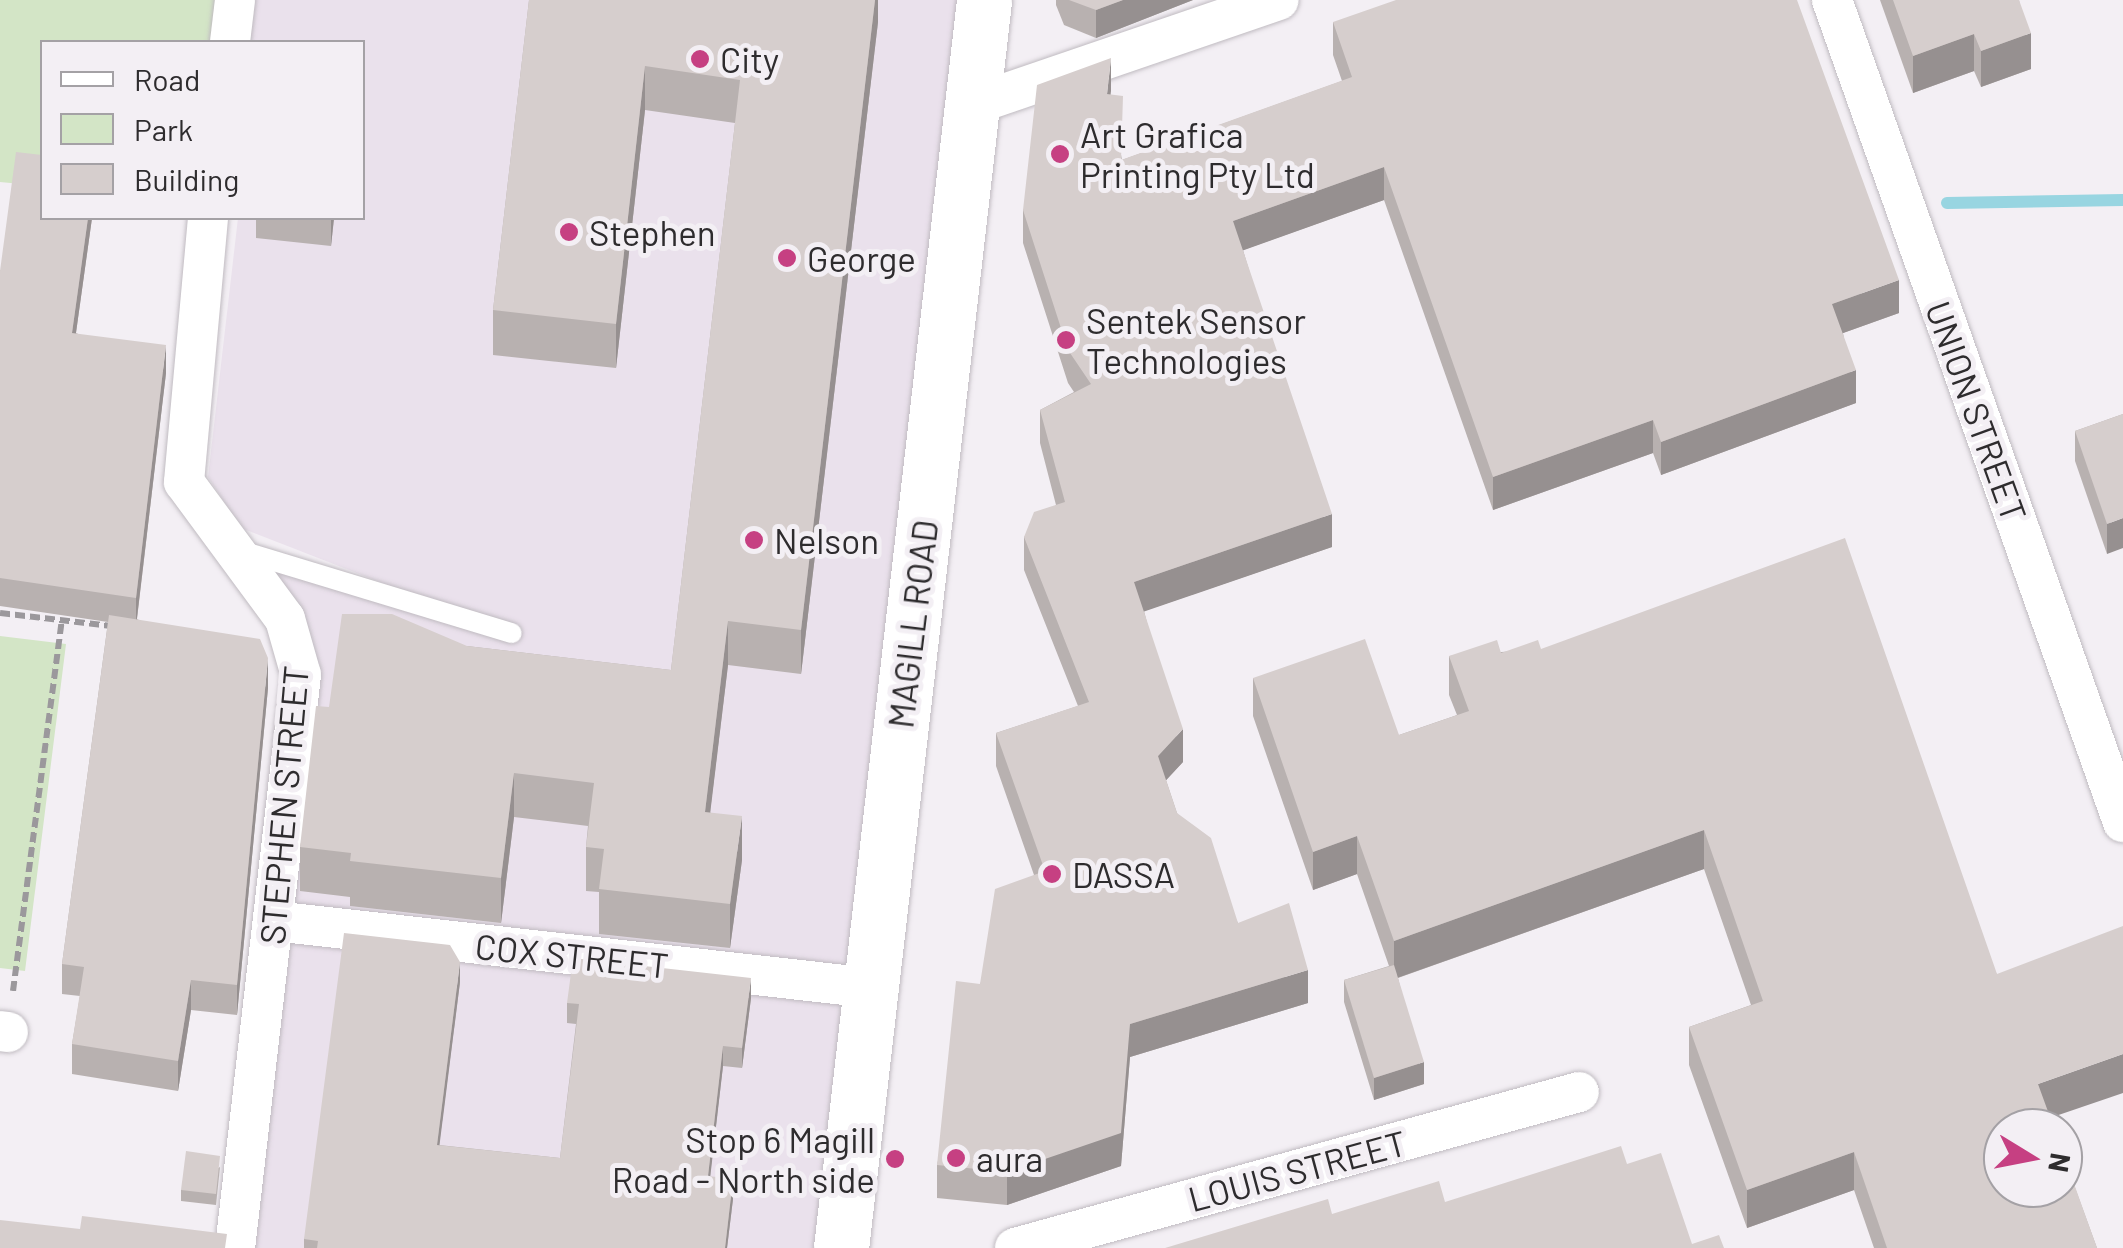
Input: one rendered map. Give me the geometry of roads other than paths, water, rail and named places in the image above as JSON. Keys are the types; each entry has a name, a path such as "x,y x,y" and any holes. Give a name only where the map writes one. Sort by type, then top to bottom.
{"main road":[{"name":"MAGILL ROAD","path":"841,1248 984,0"}],"street":[{"path":"230,40 235,0"},
{"path":"972,106 1278,0"},
{"name":"UNION STREET","path":"1832,0 2123,822"},
{"name":"STEPHEN STREET","path":"208,220 181,457 184,482 285,618 301,674 236,1248"},
{"name":"COX STREET","path":"274,921 871,988"},
{"name":"LOUIS STREET","path":"1015,1248 1579,1092"}],"lane":[{"path":"232,548 512,633"}],"waterway":[{"path":"1947,203 2123,200"}],"place":[{"name":"City","path":"700,59"},
{"name":"Art Grafica Printing Pty Ltd","path":"1060,154"},
{"name":"Stephen","path":"569,232"},
{"name":"George","path":"787,258"},
{"name":"Sentek Sensor Technologies","path":"1066,340"},
{"name":"Nelson","path":"754,540"},
{"name":"DASSA","path":"1052,874"},
{"name":"aura","path":"956,1158"},
{"name":"Stop 6 Magill Road - North side","path":"895,1159"}]}
